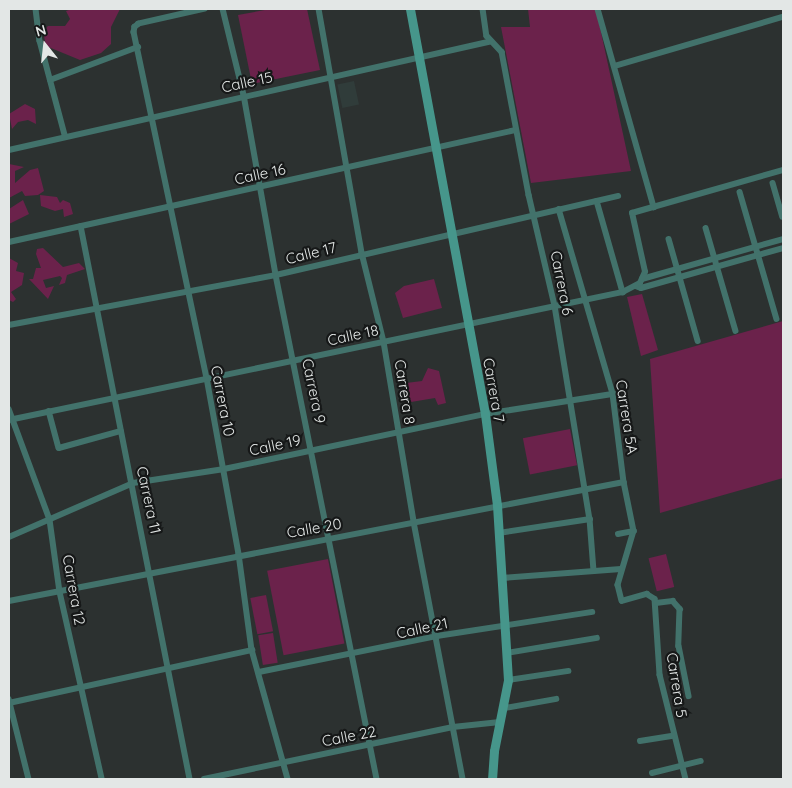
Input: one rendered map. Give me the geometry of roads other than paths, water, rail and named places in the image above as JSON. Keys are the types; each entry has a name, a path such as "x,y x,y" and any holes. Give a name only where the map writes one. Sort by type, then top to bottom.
{"street":[{"path":"36,9 50,80 65,135"},
{"name":"Carrera 10","path":"205,9 135,26 207,378 239,554 252,650 288,779"},
{"name":"Carrera 9","path":"223,9 244,95 276,274 314,450 377,779"},
{"name":"Carrera 8","path":"319,9 346,168 362,253 384,342 414,522 463,779"},
{"name":"Carrera 7","path":"410,9 421,56 485,414 499,533 508,680 505,708 500,722 492,779"},
{"name":"Carrera 6","path":"483,9 486,31 491,41 502,52 516,130 555,306 590,519 594,570"},
{"path":"598,9 654,207"},
{"path":"615,66 783,17"},
{"name":"Calle 15","path":"9,150 65,135 491,41"},
{"path":"50,80 138,47"},
{"name":"Calle 16","path":"9,242 516,130"},
{"path":"783,170 632,213 631,217 644,268 642,279 636,286 641,288 783,248"},
{"path":"773,182 783,217"},
{"path":"740,192 777,318"},
{"name":"Calle 17","path":"9,325 276,274 618,196"},
{"path":"597,201 623,292"},
{"name":"Carrera 5A","path":"559,209 613,394 624,482 634,531 618,585 622,601 652,595"},
{"name":"Carrera 11","path":"81,226 113,398 151,573 190,779"},
{"path":"706,228 736,331"},
{"path":"669,239 698,341"},
{"path":"642,279 783,239"},
{"path":"650,277 652,284"},
{"name":"Calle 18","path":"10,419 555,306 586,302 623,292 636,286"},
{"name":"Calle 19","path":"9,537 133,484 224,469 485,414 613,394"},
{"name":"Carrera 12","path":"9,409 10,419 50,520 60,592 102,779"},
{"path":"48,411 58,448 121,431"},
{"name":"Calle 20","path":"9,601 239,554 624,482"},
{"path":"499,533 590,519"},
{"path":"618,534 634,531"},
{"path":"502,578 594,570 621,570"},
{"name":"Carrera 5","path":"652,595 656,603 658,663 673,736 686,779"},
{"path":"656,603 673,601 680,609 679,646 689,696"},
{"name":"Calle 21","path":"259,672 354,655 437,636 592,612"},
{"path":"507,653 597,638"},
{"path":"29,779 9,701 252,650"},
{"path":"508,680 568,671"},
{"path":"505,708 556,699"},
{"name":"Calle 22","path":"204,779 453,727 500,722"},
{"path":"640,740 673,736"},
{"path":"652,773 701,762"}]}
